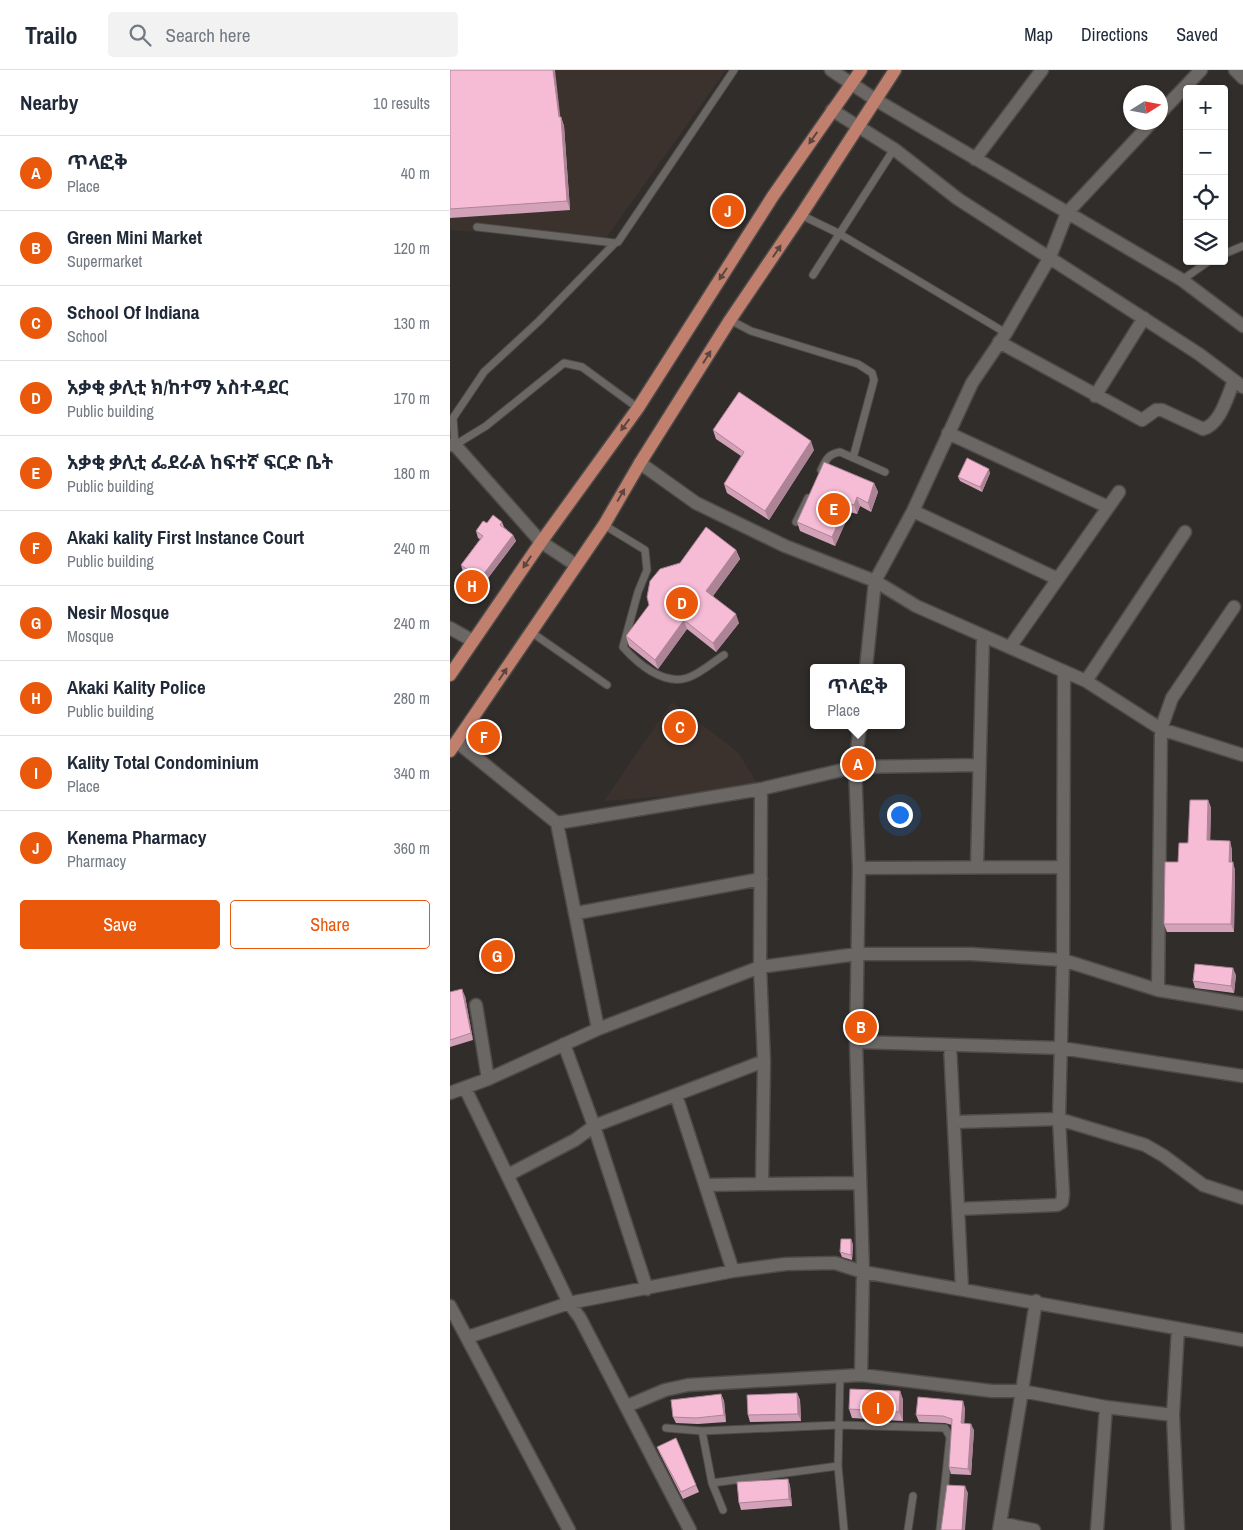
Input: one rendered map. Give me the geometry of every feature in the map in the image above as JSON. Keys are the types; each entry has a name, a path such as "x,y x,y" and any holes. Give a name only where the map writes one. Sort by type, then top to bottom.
{"main road":[{"path":"450,675 541,542 638,408 773,196 861,70"},
{"path":"454,746 474,713 532,632 604,525 640,463 730,320 860,127 895,70"}],"street":[{"path":"831,70 876,100 1182,280 1243,326"},
{"path":"1168,105 1201,70"},
{"path":"1235,70 1243,78"},
{"path":"975,159 1034,73"},
{"path":"832,110 894,150 958,199 1199,354 1239,384 1216,421 1210,427 1203,430 1162,410 1156,410 1142,420 1095,396 1003,338"},
{"path":"866,664 874,582 913,511 972,383 1003,338 1050,257 1067,213 1145,130"},
{"path":"1095,396 1144,318"},
{"path":"948,433 1108,507"},
{"path":"453,445 541,542 576,566"},
{"path":"640,463 696,503 785,546 874,582 916,606 1086,681 1161,729 1243,755"},
{"path":"1010,647 1119,492"},
{"path":"913,511 1058,579"},
{"path":"1086,681 1185,532"},
{"path":"1158,990 1161,729 1172,698 1234,608"},
{"path":"450,628 472,641"},
{"path":"977,866 983,636"},
{"path":"958,1209 1057,1205 1062,1202 1059,1119 1064,960 1064,672"},
{"path":"860,729 855,767 858,868 856,1042 863,1272 861,1375"},
{"path":"454,746 557,823 577,913 598,1028"},
{"path":"557,823 761,789 855,767 979,765"},
{"path":"761,789 760,967 764,1061 762,1184"},
{"path":"858,868 1063,867"},
{"path":"577,913 761,879"},
{"path":"450,1093 488,1079 598,1028 760,967 857,954 971,954 1064,960 1158,990 1243,1004"},
{"path":"476,1005 488,1079"},
{"path":"856,1042 1061,1048 1243,1076"},
{"path":"564,1044 594,1126 647,1289"},
{"path":"950,1045 962,1289"},
{"path":"508,1175 575,1140 594,1126 764,1061"},
{"path":"465,1088 569,1303 580,1318 627,1406 690,1530"},
{"path":"676,1095 732,1271"},
{"path":"954,1122 1059,1119 1145,1145 1164,1156 1203,1185 1243,1198"},
{"path":"706,1185 859,1183"},
{"path":"468,1337 569,1303 732,1271 786,1264 835,1263 863,1272 1243,1340"},
{"path":"1034,1530 1000,1527 1036,1302"},
{"path":"450,1306 455,1326 468,1337 566,1527"},
{"path":"1178,1329 1173,1415 1178,1530"},
{"path":"627,1406 665,1390 688,1385 861,1375 999,1392 1020,1397 1173,1415"},
{"path":"1097,1530 1106,1406"}],"lane":[{"path":"638,408 582,367 564,363 486,426 453,445 453,418 484,372 539,321 615,244 734,70"},
{"path":"813,275 838,233 894,150"},
{"path":"801,215 838,233 1003,338"},
{"path":"477,227 615,244"},
{"path":"1228,252 1243,246"},
{"path":"1182,280 1203,265"},
{"path":"730,320 751,331 858,364 872,374 874,380 853,458"},
{"path":"818,477 832,453 840,452 885,472"},
{"path":"796,522 809,495"},
{"path":"604,525 646,550 647,570 638,592 623,647 633,658 666,679 688,678 724,655"},
{"path":"532,632 607,685"},
{"path":"840,1376 838,1466 844,1530"},
{"path":"666,1428 702,1431 839,1425 945,1428 949,1431 950,1437 940,1530"},
{"path":"702,1431 712,1483 723,1510"},
{"path":"712,1483 838,1466"},
{"path":"908,1530 914,1496"}],"shaded area":[{"path":"450,70 726,70 604,241 450,230"},
{"path":"672,702 738,752 761,789 604,801"}],"building":[{"path":"450,70 553,70 559,117 561,117 567,201 450,209"},
{"path":"739,392 811,441 765,511 724,484 744,452 713,430"},
{"path":"967,458 989,469 980,487 958,477"},
{"path":"824,462 874,483 868,503 857,497 854,505 847,503 832,537 797,522"},
{"path":"493,515 502,522 500,525 513,535 480,579 461,565 483,536 476,531 483,521 487,523"},
{"path":"706,527 736,550 706,591 736,614 713,643 684,620 655,660 626,636 649,605 647,597 650,581 660,569 680,563"},
{"path":"1190,800 1208,800 1207,840 1230,841 1229,862 1233,862 1231,924 1164,924 1165,862 1178,862 1179,843 1188,843"},
{"path":"1195,964 1233,968 1231,986 1193,981"},
{"path":"462,989 471,1033 450,1040 450,992"},
{"path":"841,1239 851,1239 851,1255 840,1252"},
{"path":"850,1389 900,1391 899,1412 849,1409"},
{"path":"797,1393 798,1414 748,1415 747,1395"},
{"path":"721,1394 724,1415 696,1418 673,1417 671,1400"},
{"path":"918,1397 963,1401 961,1423 971,1424 968,1469 949,1467 952,1419 943,1416 916,1415"},
{"path":"676,1438 696,1485 681,1492 657,1447"},
{"path":"788,1479 789,1499 739,1503 737,1482"},
{"path":"947,1485 965,1486 962,1530 941,1530"}],"place":[{"name":"Kenema Pharmacy","path":"728,211"},
{"name":"አቃቂ ቃሊቲ ፌደራል ከፍተኛ ፍርድ ቤት","path":"834,509"},
{"name":"Akaki Kality Police","path":"472,586"},
{"name":"አቃቂ ቃሊቲ ክ/ከተማ አስተዳደር","path":"682,603"},
{"name":"School Of Indiana","path":"680,727"},
{"name":"Akaki kality First Instance Court","path":"484,737"},
{"name":"ጥላፎቅ","path":"858,764"},
{"name":"Nesir Mosque","path":"497,956"},
{"name":"Green Mini Market","path":"861,1027"},
{"name":"Kality Total Condominium","path":"878,1408"}]}
